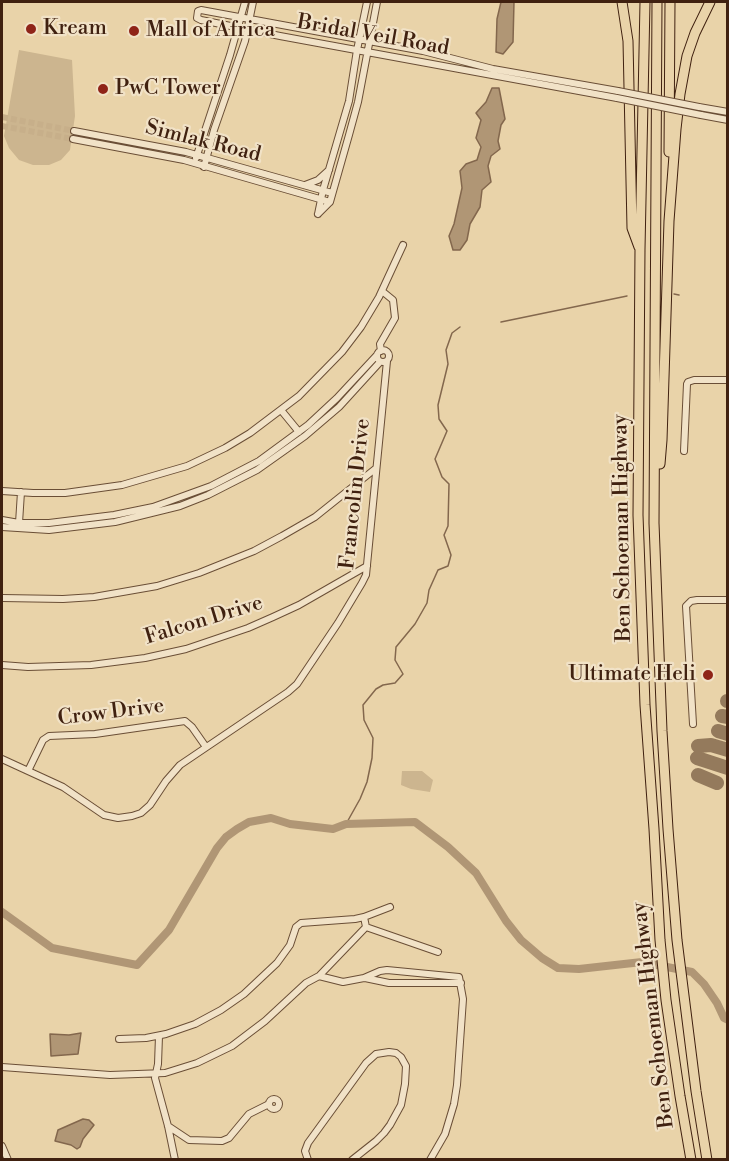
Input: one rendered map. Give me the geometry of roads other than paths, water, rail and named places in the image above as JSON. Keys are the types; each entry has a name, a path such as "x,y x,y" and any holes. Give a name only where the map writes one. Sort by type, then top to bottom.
{"highway":[{"path":"622,2 628,41 632,228 640,249"},
{"name":"Ben Schoeman Highway","path":"645,2 640,249 639,527 645,705 666,1000 691,1160"},
{"name":"Ben Schoeman Highway","path":"657,2 654,523 662,731 677,940 707,1160"},
{"path":"654,523 662,440 669,221 670,2"},
{"path":"669,221 675,140 683,76 695,33 710,2"}],"street":[{"path":"194,164 245,2"},
{"path":"204,167 214,130 245,41 253,2"},
{"path":"367,2 349,100 318,214 330,202 358,102 377,2"},
{"name":"Bridal Veil Road","path":"617,94 247,30 199,20 198,11 423,51 493,69 617,94 700,111 728,120"},
{"name":"Bridal Veil Road","path":"700,111 728,112"},
{"name":"Simlak Road","path":"321,200 184,160 74,135 186,152 332,193"},
{"path":"304,185 318,180 329,170"},
{"path":"321,200 330,202"},
{"path":"2,491 66,493 122,485 203,459 250,433 299,396 342,352 361,327 382,291 403,245"},
{"path":"2,527 49,527 115,519 180,506 228,486 257,470 339,407 381,357 380,344 395,318 393,300 382,291"},
{"path":"115,519 178,498 225,478 289,444 299,432 381,357"},
{"name":"Francolin Drive","path":"2,759 63,787 104,815 124,818 141,813 150,805 180,765 297,684 362,584 366,574 381,357"},
{"path":"684,451 688,382 728,380"},
{"path":"281,410 299,432"},
{"path":"2,598 94,597 157,586 199,573 224,564 315,517 375,469"},
{"path":"225,478 228,486"},
{"path":"19,523 21,492"},
{"path":"178,498 180,506"},
{"path":"2,520 49,527"},
{"name":"Falcon Drive","path":"2,665 28,667 91,665 145,658 186,649 273,617 299,605 367,566"},
{"path":"693,724 686,606 691,601 697,600 728,600"},
{"name":"Crow Drive","path":"28,771 43,740 49,736 104,733 185,721 206,747"},
{"path":"119,1039 159,1036 201,1021 221,1010 244,994 268,972 286,952 298,925 304,922 364,917 390,907"},
{"path":"364,917 366,927"},
{"path":"366,927 438,952"},
{"path":"2,1067 110,1075 155,1075 197,1064 232,1046 260,1026 306,983 319,976 366,927"},
{"path":"319,976 343,982 364,978 380,971 460,980"},
{"path":"403,983 404,972"},
{"path":"364,978 403,983 460,980"},
{"path":"430,1160 445,1134 454,1104 463,999 460,980"},
{"path":"159,1036 158,1064 155,1075 175,1160"},
{"path":"308,1160 306,1151 308,1143 370,1058 382,1052 396,1053 401,1057 405,1066 404,1094 401,1105 384,1133 352,1160"},
{"path":"168,1126 189,1140 222,1142 229,1138 249,1114 269,1104"},
{"path":"2,1146 5,1158"}],"waterway":[{"path":"674,294 679,295"},
{"path":"501,322 627,296"},
{"path":"346,824 367,782 372,758 373,738 364,720 363,705 376,689 395,683 403,674 395,660 396,647 415,624 427,603 429,590 438,570 448,566 451,555 444,535 448,526 449,484 442,477 435,459 447,431 439,419 438,405 448,364 446,350 452,333 460,327"},
{"path":"2,912 52,948 137,965 169,930 217,848 226,837 249,822 271,818 290,824 333,829 346,824 415,822 448,847 476,873 506,921 521,940 542,958 558,968 579,969 642,962 692,972 704,984 724,1018 728,1020"}],"tunnel":[{"path":"2,117 74,131"},
{"path":"2,126 73,139"}],"place":[{"name":"Kream","path":"31,29"},
{"name":"Mall of Africa","path":"134,31"},
{"name":"PwC Tower","path":"103,89"},
{"name":"Ultimate Heli","path":"708,675"}]}
